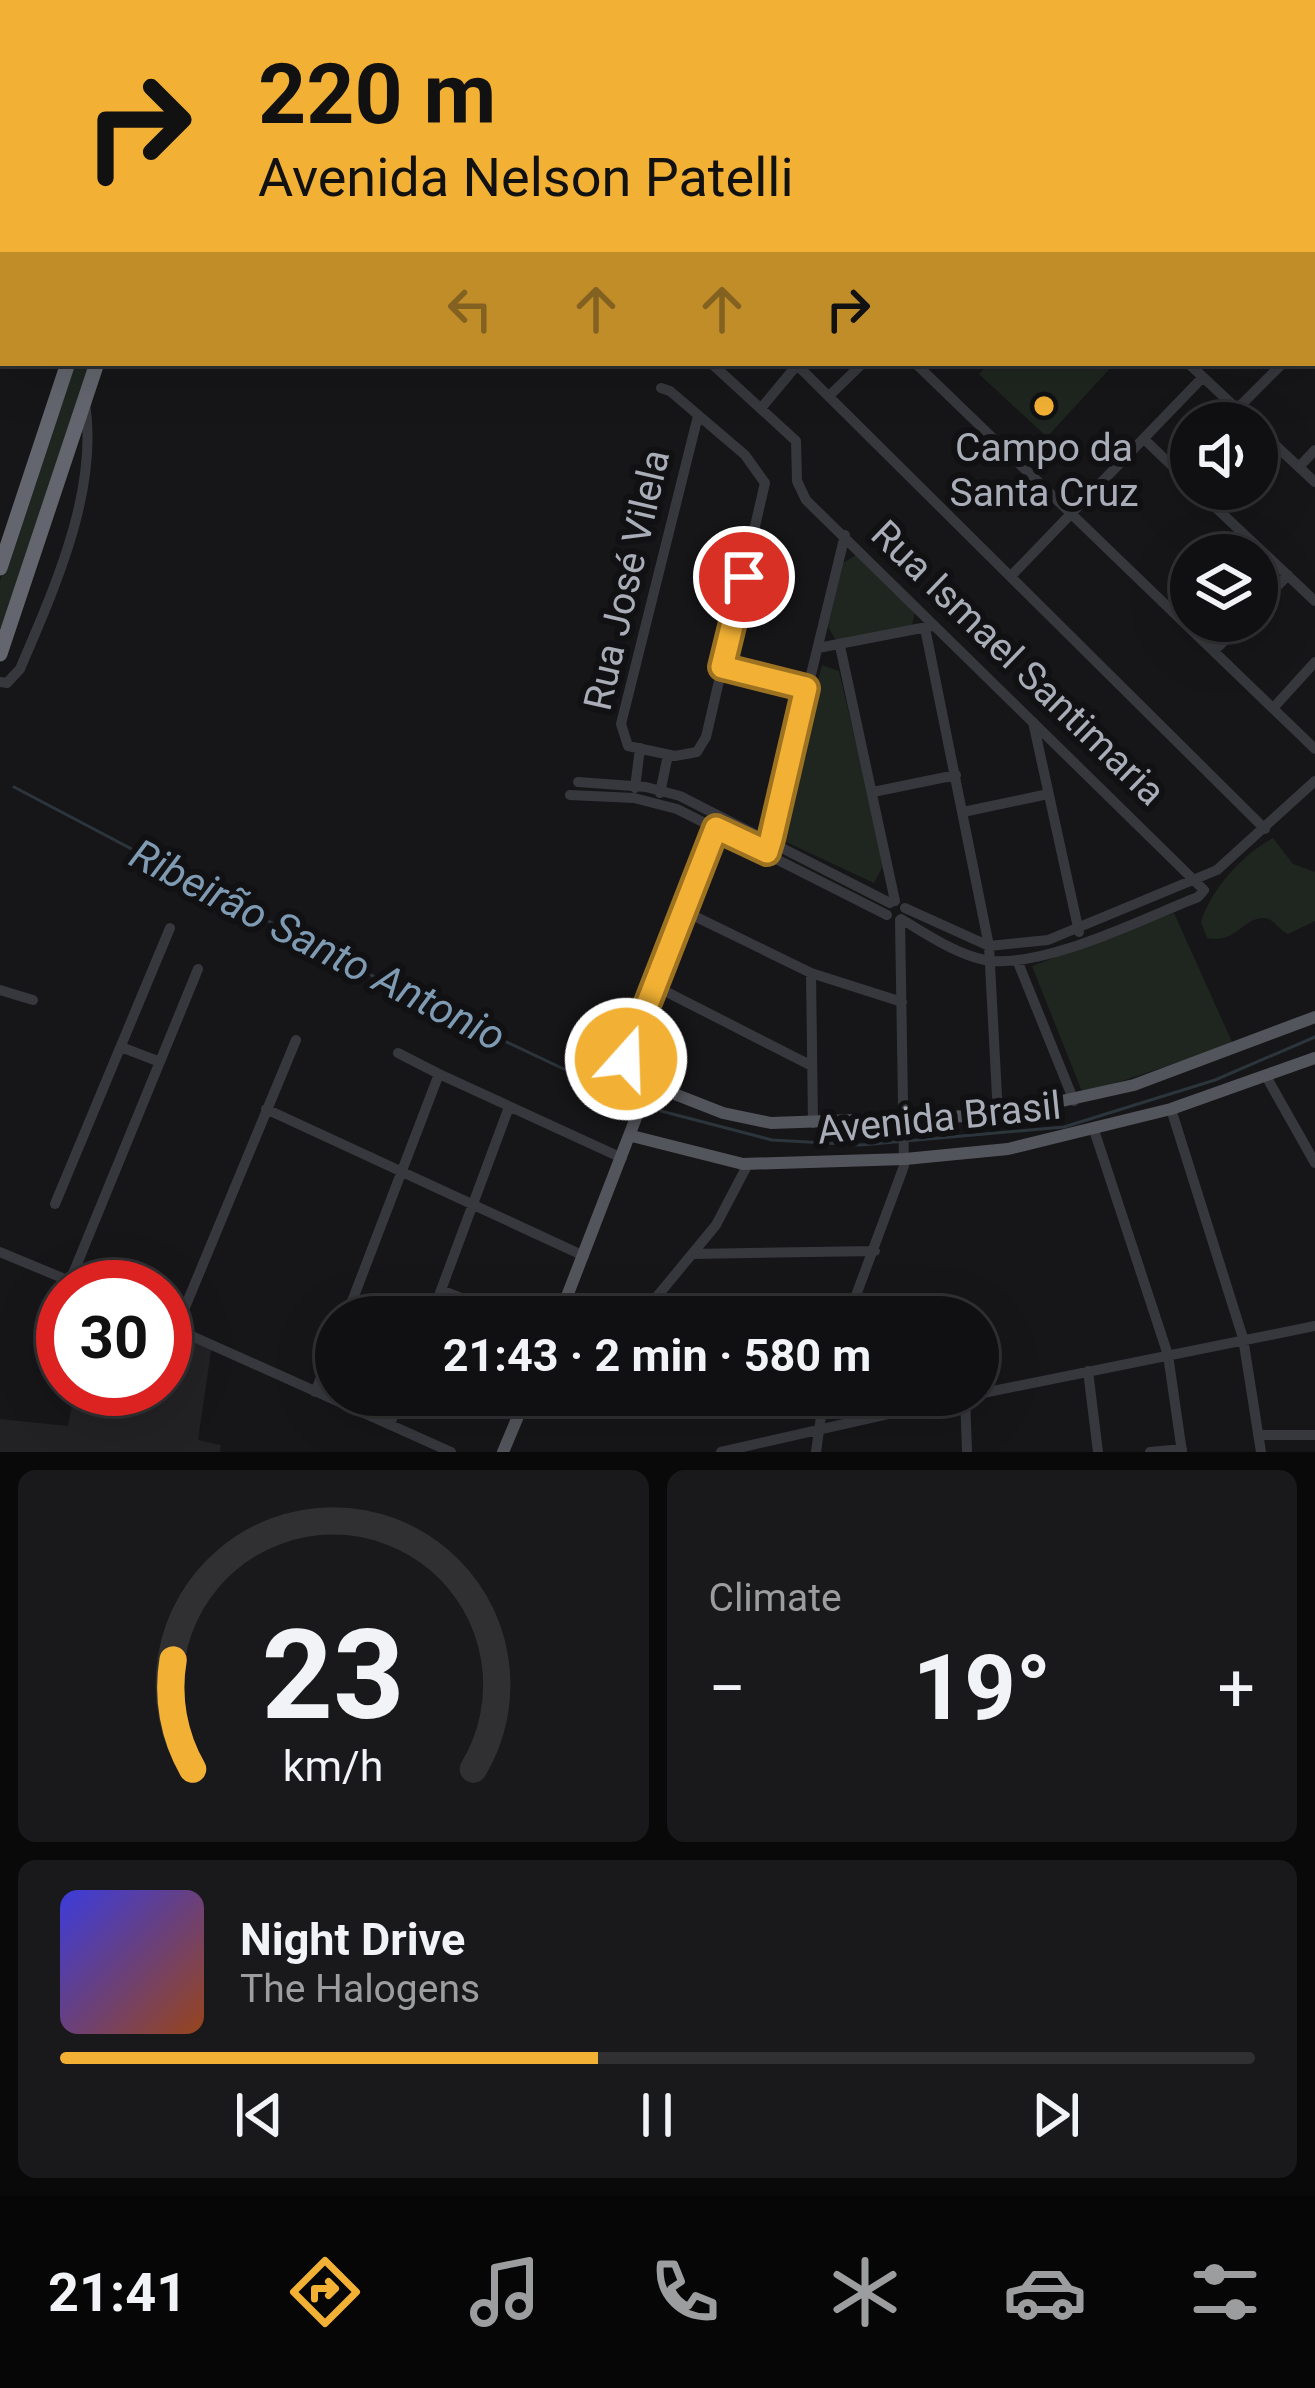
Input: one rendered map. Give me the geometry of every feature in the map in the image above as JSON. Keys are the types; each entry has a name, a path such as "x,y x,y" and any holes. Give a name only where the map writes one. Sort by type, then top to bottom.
{"highway":[{"path":"0,568 67,366"},
{"path":"0,654 96,366"}],"main road":[{"name":"Avenida Brasil","path":"649,1084 739,1118 906,1122 998,1115 1074,1101 1195,1066 1315,1017"},
{"name":"Avenida Brasil","path":"632,1136 748,1164 1008,1149 1171,1109 1315,1058"},
{"path":"568,1296 649,1084"},
{"path":"502,1452 518,1416"},
{"path":"510,1434 512,1452"}],"street":[{"path":"715,366 762,407 794,366"},
{"path":"798,366 1265,829"},
{"path":"829,396 859,366"},
{"path":"918,366 1315,749"},
{"path":"1191,366 1230,402"},
{"path":"1244,402 1280,366"},
{"path":"1012,575 1203,377"},
{"path":"635,792 640,748 668,755 694,754 704,743 765,488 757,467 662,388"},
{"path":"0,682 15,675 30,645 84,484 90,441 84,400"},
{"name":"Rua Ismael Santimaria","path":"762,407 796,441 798,487 930,626 1198,880"},
{"name":"Rua José Vilela","path":"640,748 625,742 622,710 698,416"},
{"path":"1145,440 1170,463"},
{"path":"1278,447 1315,482"},
{"path":"1299,467 1315,450"},
{"path":"1219,510 1315,601"},
{"path":"769,846 845,536"},
{"path":"1278,585 1288,575"},
{"path":"818,648 930,626 988,946 998,1115"},
{"path":"1215,650 1223,642"},
{"path":"840,646 896,911 906,1122 905,1155 857,1296"},
{"path":"1275,706 1315,662"},
{"path":"722,667 806,688"},
{"path":"1033,721 1079,935"},
{"path":"660,796 668,755"},
{"path":"873,792 956,776"},
{"path":"578,782 660,796 864,888 956,950 988,960 1017,960 1200,896 1198,880 1265,829 1315,781"},
{"path":"570,795 635,792"},
{"path":"963,812 1048,794"},
{"path":"660,796 716,828 769,846 896,911 988,946 1079,935"},
{"path":"649,1084 628,1072 625,1062 716,828"},
{"path":"864,888 890,871"},
{"path":"685,911 812,973 902,1002"},
{"path":"56,1204 170,928"},
{"path":"1017,960 1074,1101"},
{"path":"79,1260 198,969"},
{"path":"812,973 813,1123"},
{"path":"653,985 812,1066"},
{"path":"0,990 33,1000"},
{"path":"192,1278 296,1040"},
{"path":"121,1047 160,1062"},
{"path":"398,1053 622,1157"},
{"path":"355,1296 439,1074"},
{"path":"1267,1078 1315,1163"},
{"path":"439,1296 509,1107"},
{"path":"266,1109 584,1256"},
{"path":"1171,1109 1243,1338 1261,1452"},
{"path":"1094,1130 1168,1355 1182,1450 1150,1452"},
{"path":"657,1296 716,1225 748,1164"},
{"path":"692,1254 875,1251"},
{"path":"0,1252 36,1267"},
{"path":"441,1290 456,1296"},
{"path":"999,1389 1315,1326"},
{"path":"192,1336 315,1392"},
{"path":"1088,1371 1098,1452"},
{"path":"376,1416 451,1452"},
{"path":"391,1422 393,1416"},
{"path":"816,1452 819,1416"},
{"path":"721,1452 881,1416"},
{"path":"967,1452 970,1416"},
{"path":"1258,1435 1315,1435"}],"shaded area":[{"path":"71,366 91,366 0,640 0,581"},
{"name":"Campo da Santa Cruz","path":"987,366 1112,366 1047,437 979,374"},
{"path":"856,555 915,611 912,626 837,642 828,627 843,563"},
{"path":"822,665 839,671 884,864 874,883 786,842 779,829"},
{"path":"1273,838 1293,864 1315,872 1315,921 1288,934 1271,920 1257,919 1226,937 1207,938 1201,922 1212,897 1240,863"},
{"path":"1174,913 1233,1044 1083,1094 1032,966"},
{"path":"192,1336 212,1345 198,1440 221,1445 220,1452 0,1452 0,1419 68,1426 70,1416 192,1416"}],"waterway":[{"name":"Ribeirão Santo Antonio","path":"14,787 424,1003 625,1098"},
{"name":"Ribeirão Santo Antonio","path":"661,1111 772,1140 861,1145 1064,1127 1215,1080 1315,1037"}],"place":[{"name":"Campo da Santa Cruz","path":"1044,406"}],"route":[{"path":"626,1059 716,828 767,852 771,839 806,688 722,667 744,577"}]}
